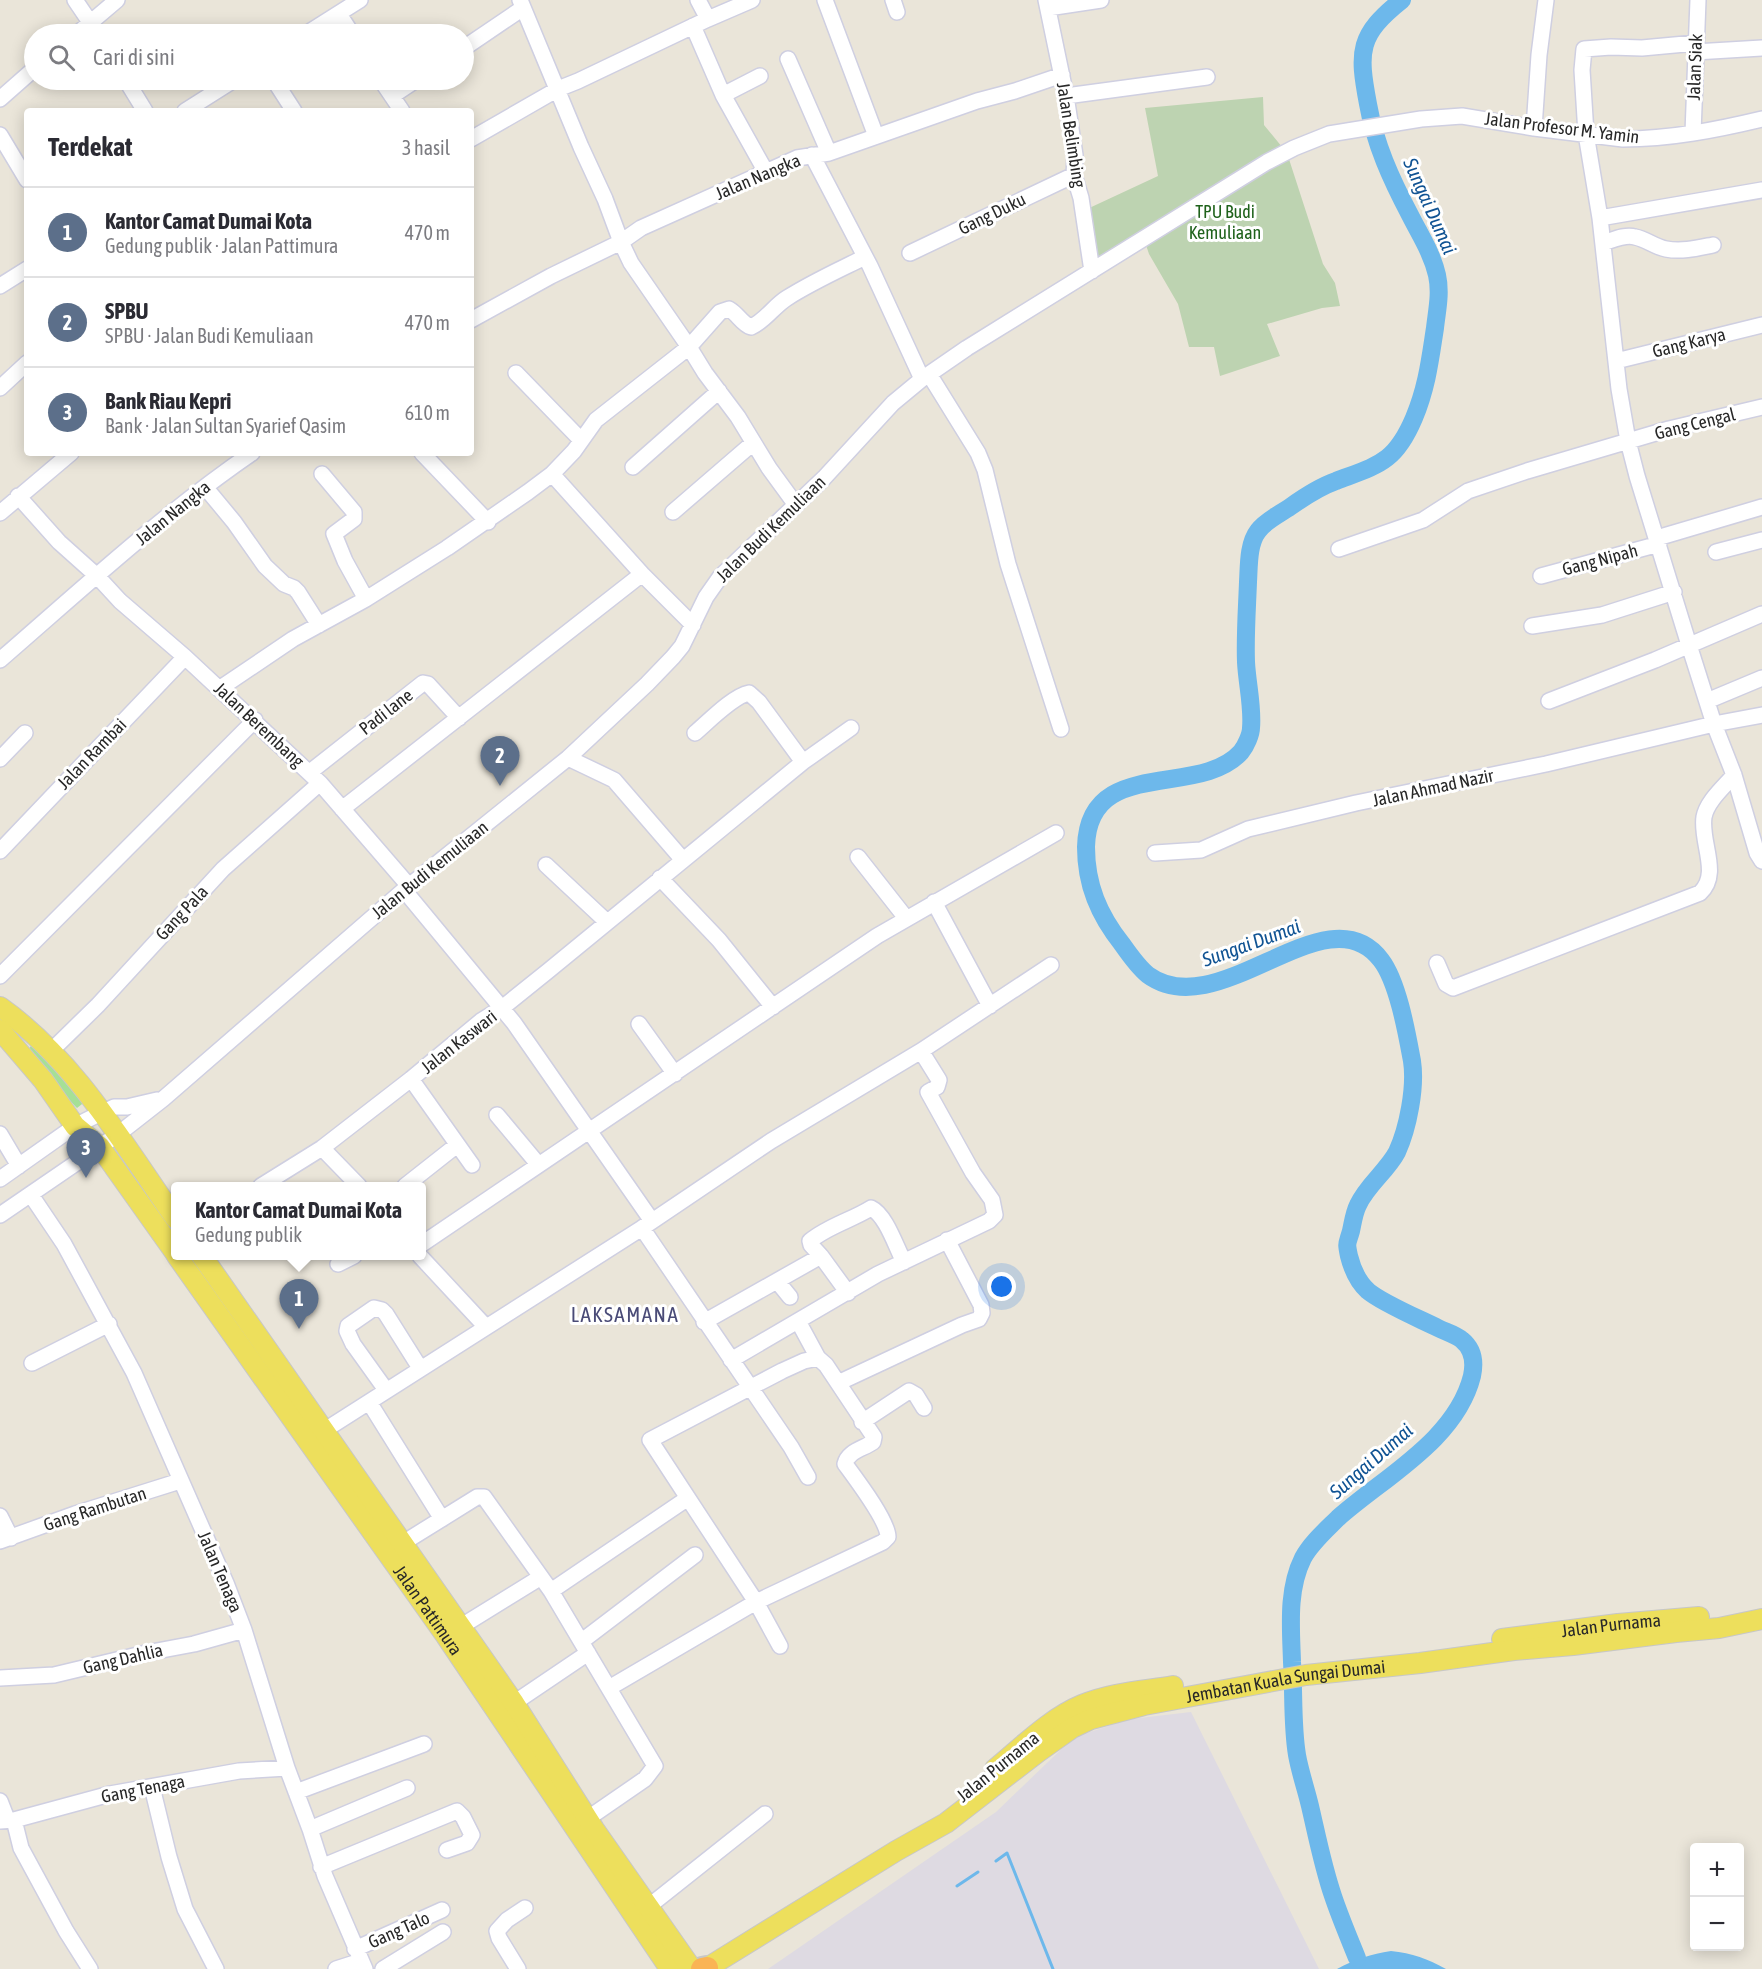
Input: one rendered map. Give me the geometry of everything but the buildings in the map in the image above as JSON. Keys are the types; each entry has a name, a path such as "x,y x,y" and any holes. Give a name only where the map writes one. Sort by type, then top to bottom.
{"main road":[{"path":"0,1007 51,1051 103,1112 171,1212"},
{"name":"Jalan Pattimura","path":"0,1030 43,1080 75,1126 100,1147 171,1248"},
{"name":"Jalan Pattimura","path":"180,1260 453,1631 514,1703 587,1819 692,1969"},
{"name":"Jalan Pattimura","path":"205,1260 403,1543 453,1631 670,1969"},
{"name":"Jalan Purnama","path":"1461,1652 1573,1645 1719,1628 1762,1618"},
{"name":"Jembatan Kuala Sungai Dumai","path":"1110,1705 1144,1705 1306,1675 1461,1652"},
{"name":"Jalan Purnama","path":"705,1969 896,1851 919,1840 954,1817 1038,1752 1110,1705"}],"street":[{"path":"75,0 92,24"},
{"path":"99,24 117,0"},
{"path":"322,24 360,0"},
{"path":"698,0 708,19"},
{"path":"474,137 558,89 752,0"},
{"path":"825,0 876,136"},
{"path":"1047,4 1101,0"},
{"path":"1534,128 1539,55 1546,0"},
{"path":"1698,0 1706,0"},
{"name":"Jalan Siak","path":"1693,133 1698,0"},
{"path":"474,40 522,4 621,242 644,283 738,417 769,468 796,505"},
{"name":"Jalan Belimbing","path":"1047,4 1066,96 1075,155 1074,175 1081,198 1092,270"},
{"path":"339,14 346,24"},
{"path":"693,26 723,95 766,172"},
{"path":"1762,48 1611,47 1584,49 1582,70 1586,134 1600,218 1616,361 1628,441 1636,476 1714,724 1734,775 1757,853 1762,861"},
{"path":"788,59 829,153"},
{"name":"Jalan Nangka","path":"474,318 551,276 621,242 641,228 797,158 829,153 977,101 1062,75"},
{"path":"723,95 760,76"},
{"path":"0,99 24,78"},
{"path":"1066,96 1207,78"},
{"path":"132,90 143,108"},
{"path":"189,108 218,90"},
{"path":"280,90 292,108"},
{"path":"388,90 400,108"},
{"path":"392,96 401,90"},
{"name":"Jalan Profesor M. Yamin","path":"1334,133 1397,122 1462,116 1623,139 1662,138 1762,119"},
{"name":"Jalan Budi Kemuliaan","path":"0,1215 117,1135 163,1099 406,888 568,758 664,667 682,646 706,597 720,576 796,505 893,403 925,377 1092,270 1273,159 1315,139 1334,133"},
{"path":"0,135 24,175"},
{"path":"812,155 925,377 978,453 985,470 1008,564 1061,729"},
{"name":"Gang Duku","path":"910,253 1074,175"},
{"path":"1600,218 1762,190"},
{"path":"1603,243 1634,236 1654,246 1668,249 1687,250 1713,245"},
{"path":"219,689 293,639 366,599 488,522 552,474 574,451 596,420 689,346 720,312 732,311 745,325 752,327 758,325 770,310 787,298 865,257"},
{"path":"0,286 24,271"},
{"name":"Gang Karya","path":"1616,361 1762,325"},
{"path":"0,388 24,366"},
{"path":"516,373 581,440"},
{"path":"633,467 719,392"},
{"name":"Gang Cengal","path":"1339,549 1423,520 1467,491 1628,441 1762,407"},
{"path":"673,512 753,443"},
{"path":"0,513 67,456"},
{"name":"Jalan Nangka","path":"0,660 96,576 205,487 248,456"},
{"path":"425,456 488,522"},
{"path":"322,474 354,512 354,519 334,534 345,561 366,599"},
{"path":"552,474 642,574 693,624"},
{"path":"205,487 234,522 265,566 284,584 298,592 319,625"},
{"name":"Jalan Berembang","path":"18,496 59,542 120,601 255,720 315,778 406,888 502,1008 590,1130 704,1322 750,1387 808,1477"},
{"name":"Gang Nipah","path":"1541,576 1762,507"},
{"path":"1716,552 1762,540"},
{"path":"342,809 642,574"},
{"path":"1533,626 1602,615 1674,592"},
{"path":"1549,701 1762,614"},
{"name":"Jalan Rambai","path":"0,851 185,657"},
{"path":"1707,701 1762,678"},
{"name":"Padi lane","path":"315,778 423,683 428,684 459,718"},
{"path":"695,733 743,694 749,693 759,702 803,762"},
{"name":"Jalan Ahmad Nazir","path":"1155,853 1201,850 1248,829 1356,803 1536,766 1762,715"},
{"path":"0,976 255,720"},
{"name":"Jalan Kaswari","path":"267,1182 322,1148 411,1079 481,1021 502,1008 803,762 851,728"},
{"path":"0,759 25,733"},
{"path":"568,758 614,780 683,860"},
{"path":"1437,963 1446,984 1453,988 1700,893 1706,888 1710,876 1704,824 1705,814 1734,775"},
{"name":"Gang Pala","path":"51,1051 106,996 223,869 315,778"},
{"path":"426,1241 877,936 1056,833"},
{"path":"858,857 906,918"},
{"path":"546,865 607,922"},
{"path":"655,882 719,940 773,1006"},
{"path":"934,902 990,1006"},
{"path":"325,1430 647,1225 771,1141 921,1051 1051,965"},
{"path":"639,1024 675,1074"},
{"path":"731,1360 797,1311 848,1293 947,1240 989,1221 995,1212 992,1200 973,1173 932,1102 928,1092 937,1087 939,1080 921,1051"},
{"path":"411,1079 471,1165"},
{"name":"Jalan Budi Kemuliaan","path":"0,1179 75,1126 103,1112 114,1107 127,1107 163,1099"},
{"path":"497,1115 538,1164"},
{"path":"0,1134 19,1166"},
{"path":"410,1182 457,1146"},
{"path":"322,1148 355,1182"},
{"name":"Jalan Tenaga","path":"31,1195 64,1244 134,1373 226,1583 244,1630 321,1867 360,1960"},
{"path":"848,1293 821,1256 813,1249 810,1241 828,1230 871,1208 881,1216 904,1262"},
{"path":"838,1383 979,1319 982,1313 981,1305 947,1240"},
{"path":"704,1322 821,1256"},
{"path":"338,1264 346,1260"},
{"path":"424,1260 486,1327"},
{"path":"609,1688 756,1602 883,1542 888,1537 886,1526 845,1464 850,1455 873,1442 874,1437 819,1358 797,1311 777,1281"},
{"path":"386,1390 353,1344 347,1331 348,1326 374,1308 386,1314 420,1368"},
{"path":"32,1363 109,1324"},
{"path":"780,1646 756,1602 650,1440 789,1368 819,1358"},
{"path":"862,1422 909,1391 916,1395 924,1408"},
{"path":"369,1402 442,1519"},
{"name":"Gang Rambutan","path":"5,1540 75,1514 180,1481"},
{"path":"403,1543 477,1497 484,1497 551,1591 655,1766 645,1779 587,1819"},
{"path":"551,1591 688,1498"},
{"path":"0,1516 5,1540"},
{"path":"514,1703 695,1555"},
{"path":"453,1631 541,1577"},
{"name":"Gang Dahlia","path":"0,1678 54,1675 194,1644 244,1630"},
{"path":"296,1792 424,1744"},
{"name":"Gang Tenaga","path":"7,1820 152,1786 239,1771 287,1768"},
{"path":"152,1786 169,1857 185,1909 216,1969"},
{"path":"310,1829 407,1788"},
{"path":"0,1801 21,1848 66,1931 90,1969"},
{"path":"321,1867 457,1811 463,1817 472,1835 467,1843 447,1850"},
{"path":"648,1907 765,1814"},
{"path":"518,1969 497,1931 507,1920 525,1908"},
{"name":"Gang Talo","path":"336,1969 360,1960 442,1910"},
{"path":"383,1969 443,1932"}],"shaded area":[{"path":"1191,1712 1319,1969 768,1969 996,1812 1074,1737 1131,1719"}],"green space":[{"name":"TPU Budi Kemuliaan","path":"1263,97 1264,125 1287,153 1323,264 1335,283 1340,306 1322,308 1267,324 1280,356 1220,376 1214,347 1189,347 1178,304 1149,254 1144,239 1097,267 1085,210 1158,176 1145,108"},
{"path":"31,1046 42,1049 91,1097 77,1108 36,1065 27,1052"}],"water":[{"path":"1391,1951 1420,1957 1446,1969 1337,1969 1363,1957"}],"waterway":[{"name":"Sungai Dumai","path":"1357,1958 1329,1885 1295,1744 1291,1623 1294,1583 1303,1558 1319,1537 1338,1518 1416,1456 1451,1419 1464,1399 1473,1366 1471,1352 1459,1338 1392,1306 1368,1291 1356,1275 1348,1251 1348,1241 1358,1205 1366,1191 1397,1152 1408,1120 1413,1071 1401,1009 1392,981 1381,960 1358,942 1332,939 1302,947 1239,974 1207,984 1176,986 1148,975 1114,933 1095,899 1088,874 1086,847 1092,818 1105,800 1125,789 1199,774 1222,766 1245,747 1251,728 1246,632 1249,562 1255,536 1261,527 1312,492 1384,460 1400,445 1414,418 1425,384 1439,288 1429,252 1396,188 1379,147 1371,119 1363,70 1363,57 1369,34 1387,12 1402,0"},
{"path":"996,1861 1007,1853 1053,1969"},
{"path":"957,1886 978,1872"}],"place":[{"name":"SPBU","path":"500,786"},
{"name":"Bank Riau Kepri","path":"86,1178"},
{"name":"Kantor Camat Dumai Kota","path":"299,1329"}],"district":[{"name":"LAKSAMANA","path":"625,1315"}]}
